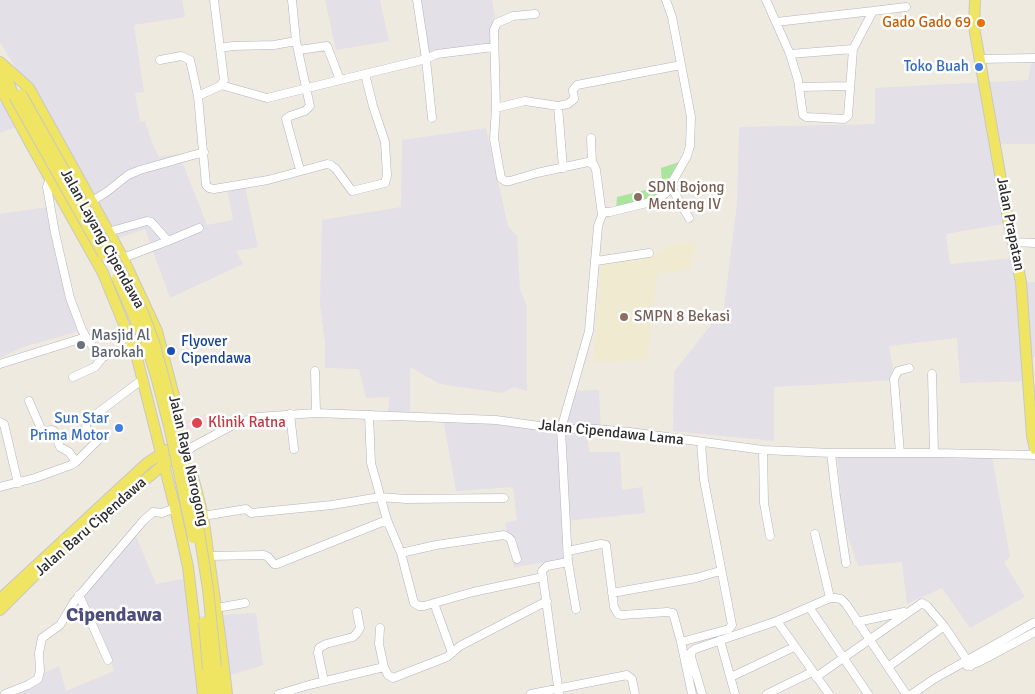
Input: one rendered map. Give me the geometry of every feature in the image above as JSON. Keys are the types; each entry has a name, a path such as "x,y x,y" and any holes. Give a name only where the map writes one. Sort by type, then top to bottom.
{"main road":[{"name":"Jalan Prapatan","path":"975,0 974,27 1021,282 1032,436 1035,449"},
{"name":"Jalan Layang Cipendawa","path":"0,64 122,273 143,312 154,342 179,434 196,513 208,589 212,668 210,694"},
{"name":"Jalan Raya Narogong","path":"0,64 1,89 104,273 136,344 143,379 164,451 164,464 188,567 203,694"},
{"name":"Jalan Raya Narogong","path":"0,64 29,88 123,258 156,331 203,516 227,694"},
{"path":"156,331 136,344 164,451"},
{"path":"179,525 186,506 185,448"},
{"name":"Jalan Baru Cipendawa","path":"0,610 83,527 164,451 185,448"},
{"name":"Jalan Baru Cipendawa","path":"0,599 83,527 185,448"},
{"name":"Jalan Layang Cipendawa","path":"212,668 218,694"}],"street":[{"path":"198,96 221,84 224,80 214,0"},
{"path":"292,0 296,41 310,106 308,110 286,119 300,170"},
{"path":"417,0 432,118"},
{"path":"602,214 655,201 666,193 687,156 690,146 691,117 672,17 666,0"},
{"path":"766,0 790,54 800,87 804,116 844,118 849,114 853,49 872,11"},
{"path":"776,22 872,11 890,4 906,7"},
{"path":"535,14 514,16 496,23 494,30 496,108 494,139 501,178 505,181 510,181 537,172 588,162 592,164"},
{"path":"220,48 274,45 296,41"},
{"path":"299,50 327,46 340,80"},
{"path":"221,84 267,98 426,59 437,54 493,47"},
{"path":"790,54 853,49"},
{"path":"160,60 182,56 190,60 198,96 206,185 209,188 243,185 327,164 331,165 352,191 385,183 387,175 385,142 365,74"},
{"path":"980,59 1035,58"},
{"path":"496,108 525,101 558,106 572,102 574,99 574,87 577,85 681,66"},
{"path":"800,87 850,86"},
{"path":"558,106 563,168"},
{"path":"576,609 568,562 561,429 589,331 596,262 596,240 602,214 596,170 592,164 591,138"},
{"path":"91,202 108,192 128,175 204,152"},
{"path":"50,179 47,187 70,298 86,337 95,350 103,357"},
{"path":"670,185 689,218"},
{"path":"108,232 147,221 151,222 168,242"},
{"path":"123,258 200,228"},
{"path":"1013,242 1035,243"},
{"path":"596,262 648,253"},
{"path":"0,364 86,337"},
{"path":"73,377 95,367 103,357 136,344"},
{"path":"900,453 894,379 898,371 909,368"},
{"path":"315,371 316,413"},
{"path":"932,374 934,453"},
{"path":"0,487 54,472 76,462 97,441 86,428 87,421 143,379"},
{"path":"29,402 42,431 52,430 60,447 69,452 76,462"},
{"name":"Jalan Cipendawa Lama","path":"185,448 249,419 264,415 316,413 496,420 561,429 596,429 651,435 763,450 831,453 1035,455"},
{"path":"290,414 294,449"},
{"path":"369,415 371,463 387,520 401,553 414,603 422,606 434,604 473,592 543,577"},
{"path":"0,422 4,424 18,483"},
{"path":"681,642 731,627 704,480 701,443"},
{"path":"763,450 764,503 770,536"},
{"path":"831,453 846,563"},
{"path":"203,516 246,509 251,513 332,506 380,497 406,499 504,498"},
{"path":"4,694 38,679 40,671 40,641 45,635 60,625 79,595 143,521 153,512 162,513 175,508"},
{"path":"208,556 264,555 274,564 277,564 387,520"},
{"path":"815,534 830,598"},
{"path":"401,553 436,545 504,535 511,540 517,560"},
{"path":"568,551 601,544 606,545 614,606 619,614 672,612 681,642 692,694"},
{"path":"558,691 543,569 547,566 568,562"},
{"path":"612,593 689,579 720,571"},
{"path":"79,595 108,660"},
{"path":"702,694 691,657 692,652 698,647 777,621 830,598 839,598 843,601 906,694"},
{"path":"380,628 379,644 384,667 388,675 394,678 444,658 460,646 547,602"},
{"path":"216,608 245,603"},
{"path":"767,694 814,674 844,658 909,611 924,603 944,626 969,663"},
{"path":"434,604 452,653"},
{"path":"809,607 868,694"},
{"path":"857,622 909,611"},
{"path":"324,681 318,653 319,648 357,633 360,628 357,612"},
{"path":"777,621 829,694"},
{"path":"969,663 1035,622"},
{"path":"888,667 944,626"},
{"path":"912,694 955,668 1019,641 1035,632"},
{"path":"1014,634 1019,641"},
{"path":"720,640 735,694"},
{"path":"731,677 794,647"},
{"path":"279,694 384,667"},
{"path":"532,694 558,691 628,675 632,678 635,694"},
{"path":"309,685 312,694"}],"shaded area":[{"path":"0,0 182,0 185,17 134,25 144,92 135,93 140,122 145,121 159,157 179,154 207,225 233,220 227,188 245,187 258,247 236,251 243,264 170,298 145,229 113,240 44,116 0,133 0,103 29,90 0,42"},
{"path":"325,0 380,0 389,41 336,50"},
{"path":"417,0 492,0 495,17 494,42 426,55"},
{"path":"1032,61 1035,61 1035,144 990,144 1003,224 946,234 950,264 1013,258 1017,282 1035,282 1035,357 1032,358 1034,381 960,383 957,338 889,346 895,380 774,387 774,441 673,431 674,372 724,308 737,203 739,127 875,124 875,88 1028,80"},
{"path":"486,128 508,226 517,236 520,290 527,306 527,391 514,387 502,393 440,384 410,367 410,414 388,415 389,397 366,398 359,369 325,368 325,343 320,305 322,220 401,207 402,140"},
{"path":"47,207 80,331 23,347 0,358 0,214"},
{"name":"SMPN 8 Bekasi","path":"696,241 691,269 657,274 647,360 593,363 601,265 652,255 672,245"},
{"path":"599,390 601,429 586,428 589,452 620,452 622,490 642,487 645,513 565,521 569,559 514,567 505,523 517,520 513,487 456,491 443,418 561,428 568,391"},
{"name":"Klinik Ratna","path":"205,414 209,425 187,432 184,421"},
{"path":"837,449 991,451 1010,557 1004,562 1025,597 970,628 942,588 907,604 902,562 858,566 843,522"},
{"path":"133,529 156,584 193,577 197,616 256,613 263,665 221,678 220,694 0,694 0,692 59,666 66,691 114,671 104,638 77,593"}],"green space":[{"path":"679,162 679,166 668,187 655,199 616,209 617,197 662,186 661,168"}],"place":[{"name":"Gado Gado 69","path":"981,23"},
{"name":"Toko Buah","path":"979,67"},
{"name":"SDN Bojong Menteng IV","path":"638,197"},
{"name":"SMPN 8 Bekasi","path":"624,317"},
{"name":"Masjid Al Barokah","path":"81,345"},
{"name":"Flyover Cipendawa","path":"171,351"},
{"name":"Klinik Ratna","path":"197,423"},
{"name":"Sun Star Prima Motor","path":"119,428"}],"district":[{"name":"Cipendawa","path":"114,616"}]}
